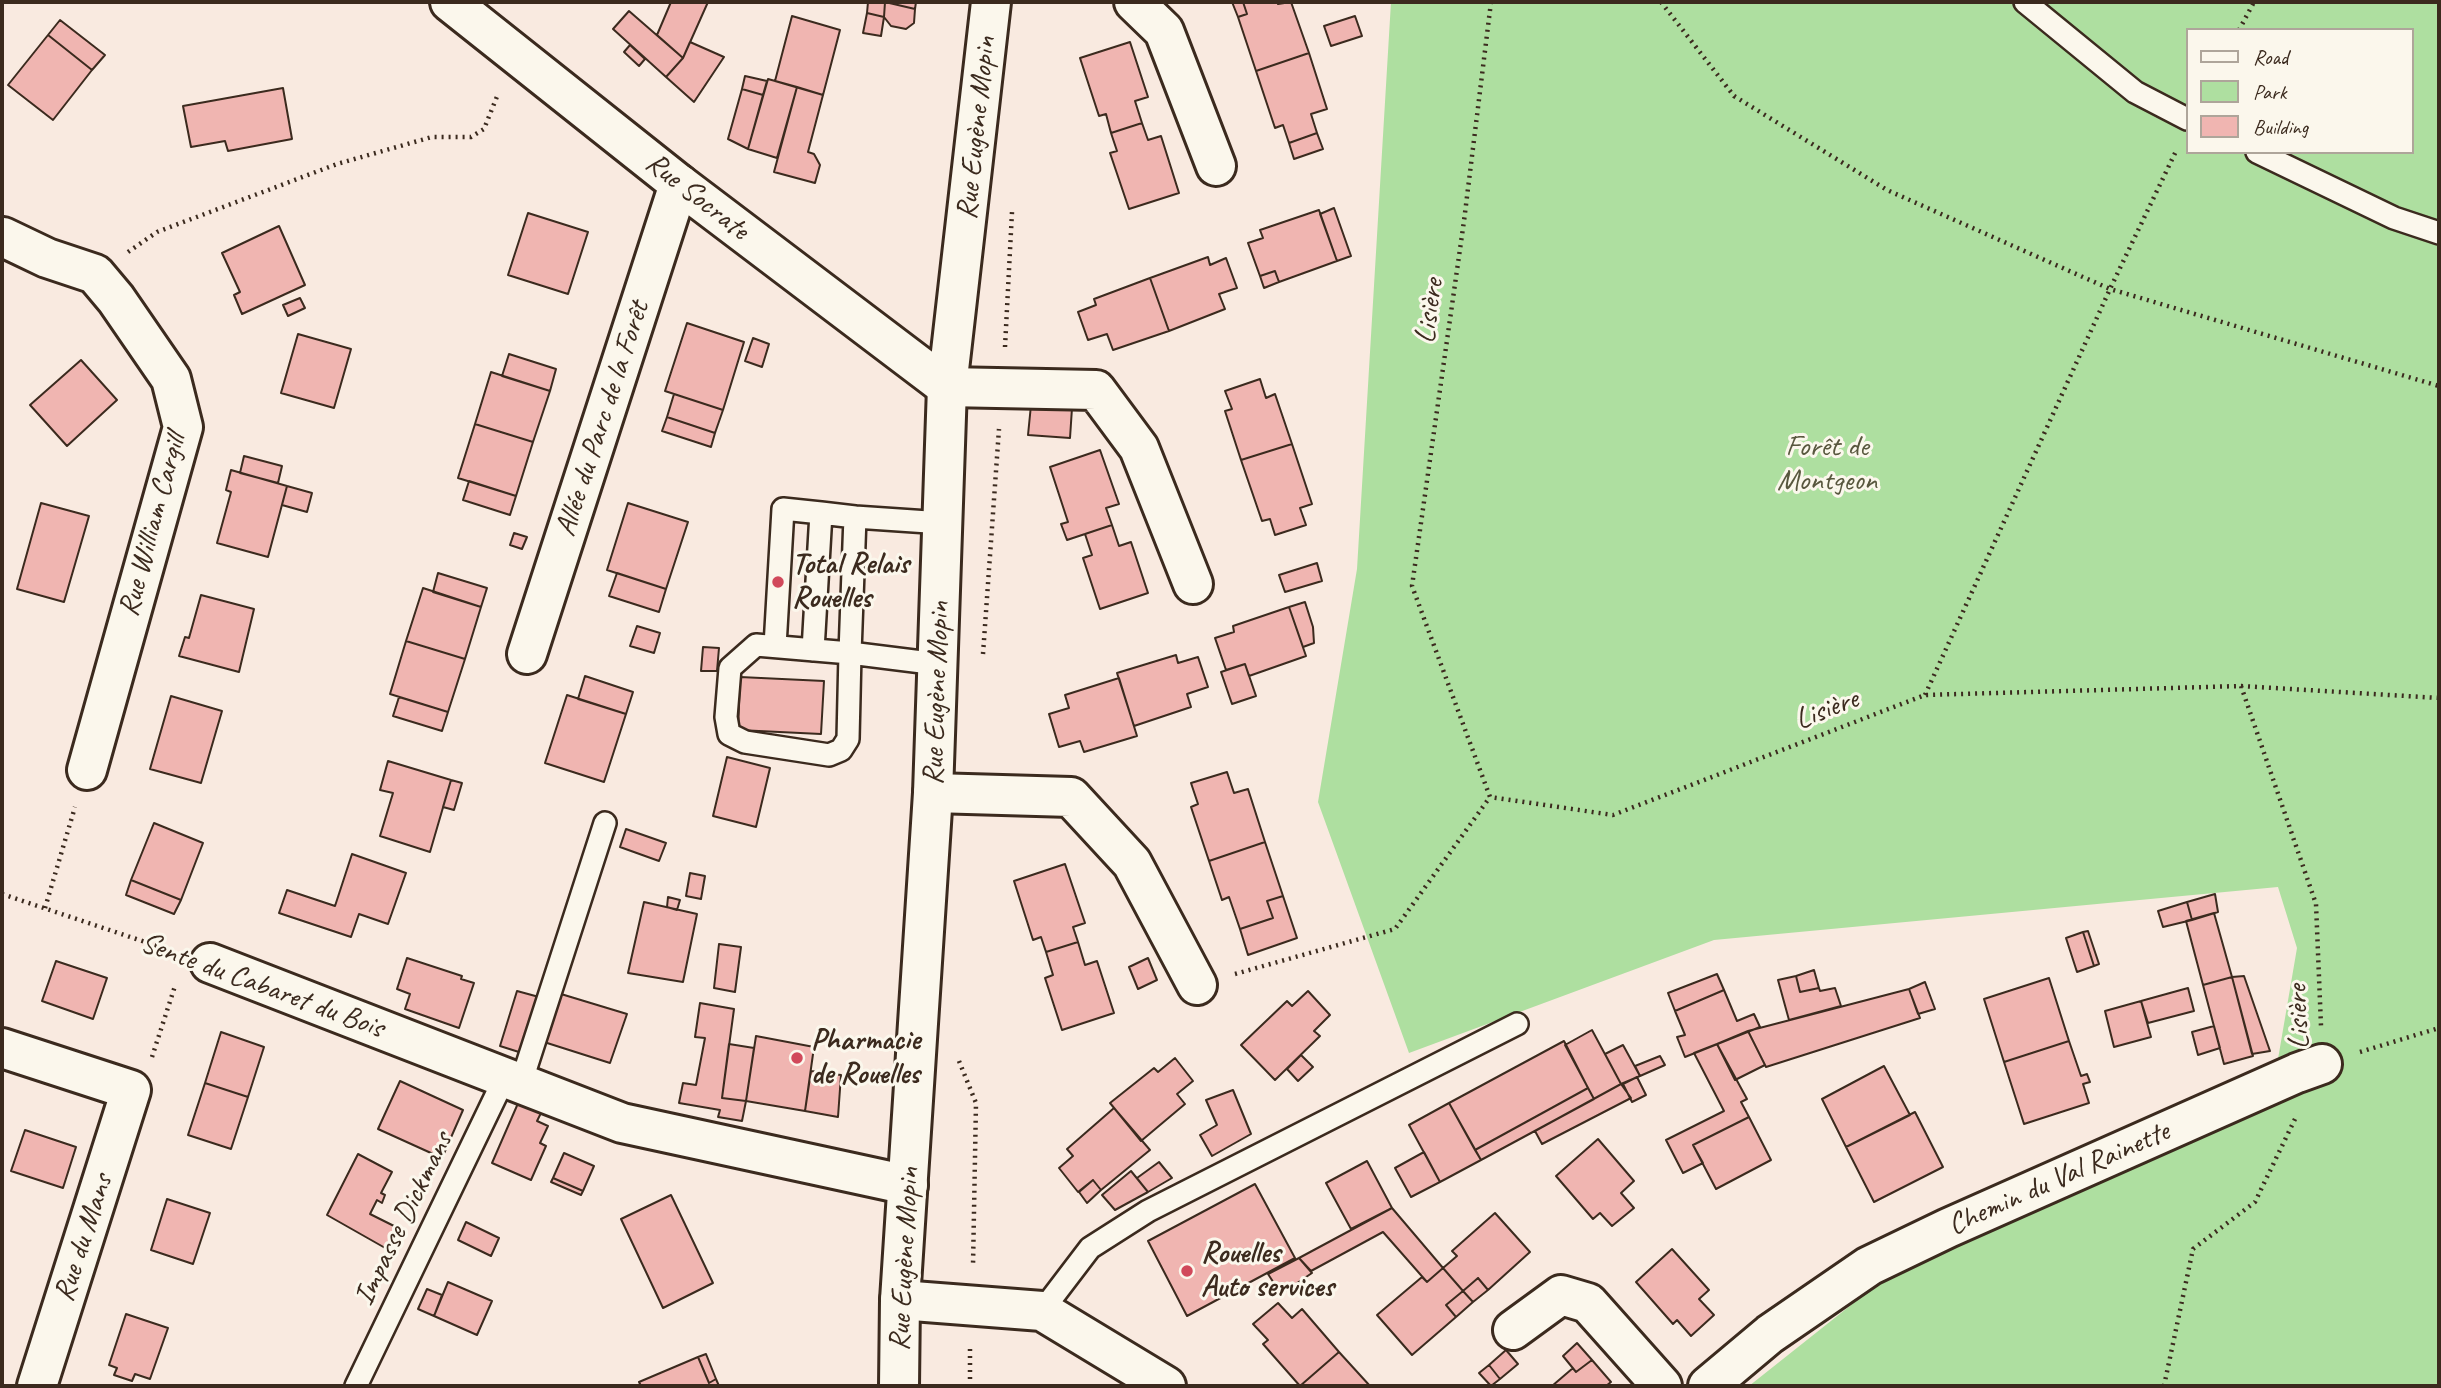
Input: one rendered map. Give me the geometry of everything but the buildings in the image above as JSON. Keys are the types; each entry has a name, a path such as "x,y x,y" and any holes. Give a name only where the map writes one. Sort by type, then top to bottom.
{"street":[{"name":"Rue Socrate","path":"450,2 679,184 947,387"},
{"name":"Rue Eugène Mopin","path":"899,1386 900,1300 933,793 947,387 991,2"},
{"path":"1134,2 1164,31 1216,166"},
{"name":"Allée du Parc de la Forêt","path":"527,654 679,184"},
{"path":"2,228 47,258 95,274"},
{"name":"Rue William Cargill","path":"87,770 183,427 170,379 116,299 95,274"},
{"path":"947,387 1096,390 1139,448 1193,584"},
{"path":"933,793 1071,797 1132,863 1197,985"},
{"name":"Sente du Cabaret du Bois","path":"198,959 622,1124 908,1185"},
{"path":"2,1048 131,1090"},
{"name":"Chemin du Val Rainette","path":"1708,1386 1770,1334 1869,1266 1948,1228 2322,1064"},
{"name":"Rue du Mans","path":"37,1386 131,1090"},
{"path":"1513,1330 1561,1295 1588,1303 1662,1386"},
{"path":"900,1300 1042,1311 1166,1386"}],"lane":[{"path":"2025,2 2135,92 2186,118"},
{"path":"2261,154 2394,218 2439,233"},
{"path":"775,646 783,509 943,523"},
{"path":"813,650 821,513"},
{"path":"855,517 850,653 848,739 841,750 829,755 745,742 729,734 726,717 730,668 756,645 850,653 938,664"},
{"path":"513,1080 605,823"},
{"path":"1042,1311 1090,1248 1148,1211 1517,1024"},
{"name":"Impasse Dickmans","path":"356,1386 513,1080"}],"path":[{"name":"Lisière","path":"1491,2 1464,221 1412,586 1490,797 1613,815 1925,695 2241,686 2316,904 2322,1064 2255,1202 2193,1249 2164,1386"},
{"path":"1661,2 1734,96 1887,190 2109,289 2439,387"},
{"path":"2240,28 2254,2"},
{"path":"95,274 157,232 337,164 432,137 471,137 484,129 499,90 522,59"},
{"path":"1925,695 2109,289 2181,140"},
{"path":"982,659 1012,209"},
{"path":"2241,686 2439,698"},
{"path":"44,908 87,770"},
{"path":"1197,985 1395,929 1490,797"},
{"name":"Sente du Cabaret du Bois","path":"2,894 198,959"},
{"path":"131,1090 147,1071 198,959"},
{"path":"2322,1064 2439,1028"},
{"path":"958,1057 976,1103 974,1245"}],"green space":[{"name":"Forêt de Montgeon","path":"1391,2 2439,2 2439,1386 1749,1386 1948,1228 2272,1094 2297,948 2278,887 1714,940 1409,1053 1318,802 1357,569"}],"place":[{"name":"Total Relais Rouelles","path":"778,582"},
{"name":"Pharmacie de Rouelles","path":"797,1058"},
{"name":"Rouelles Auto services","path":"1187,1271"}]}
